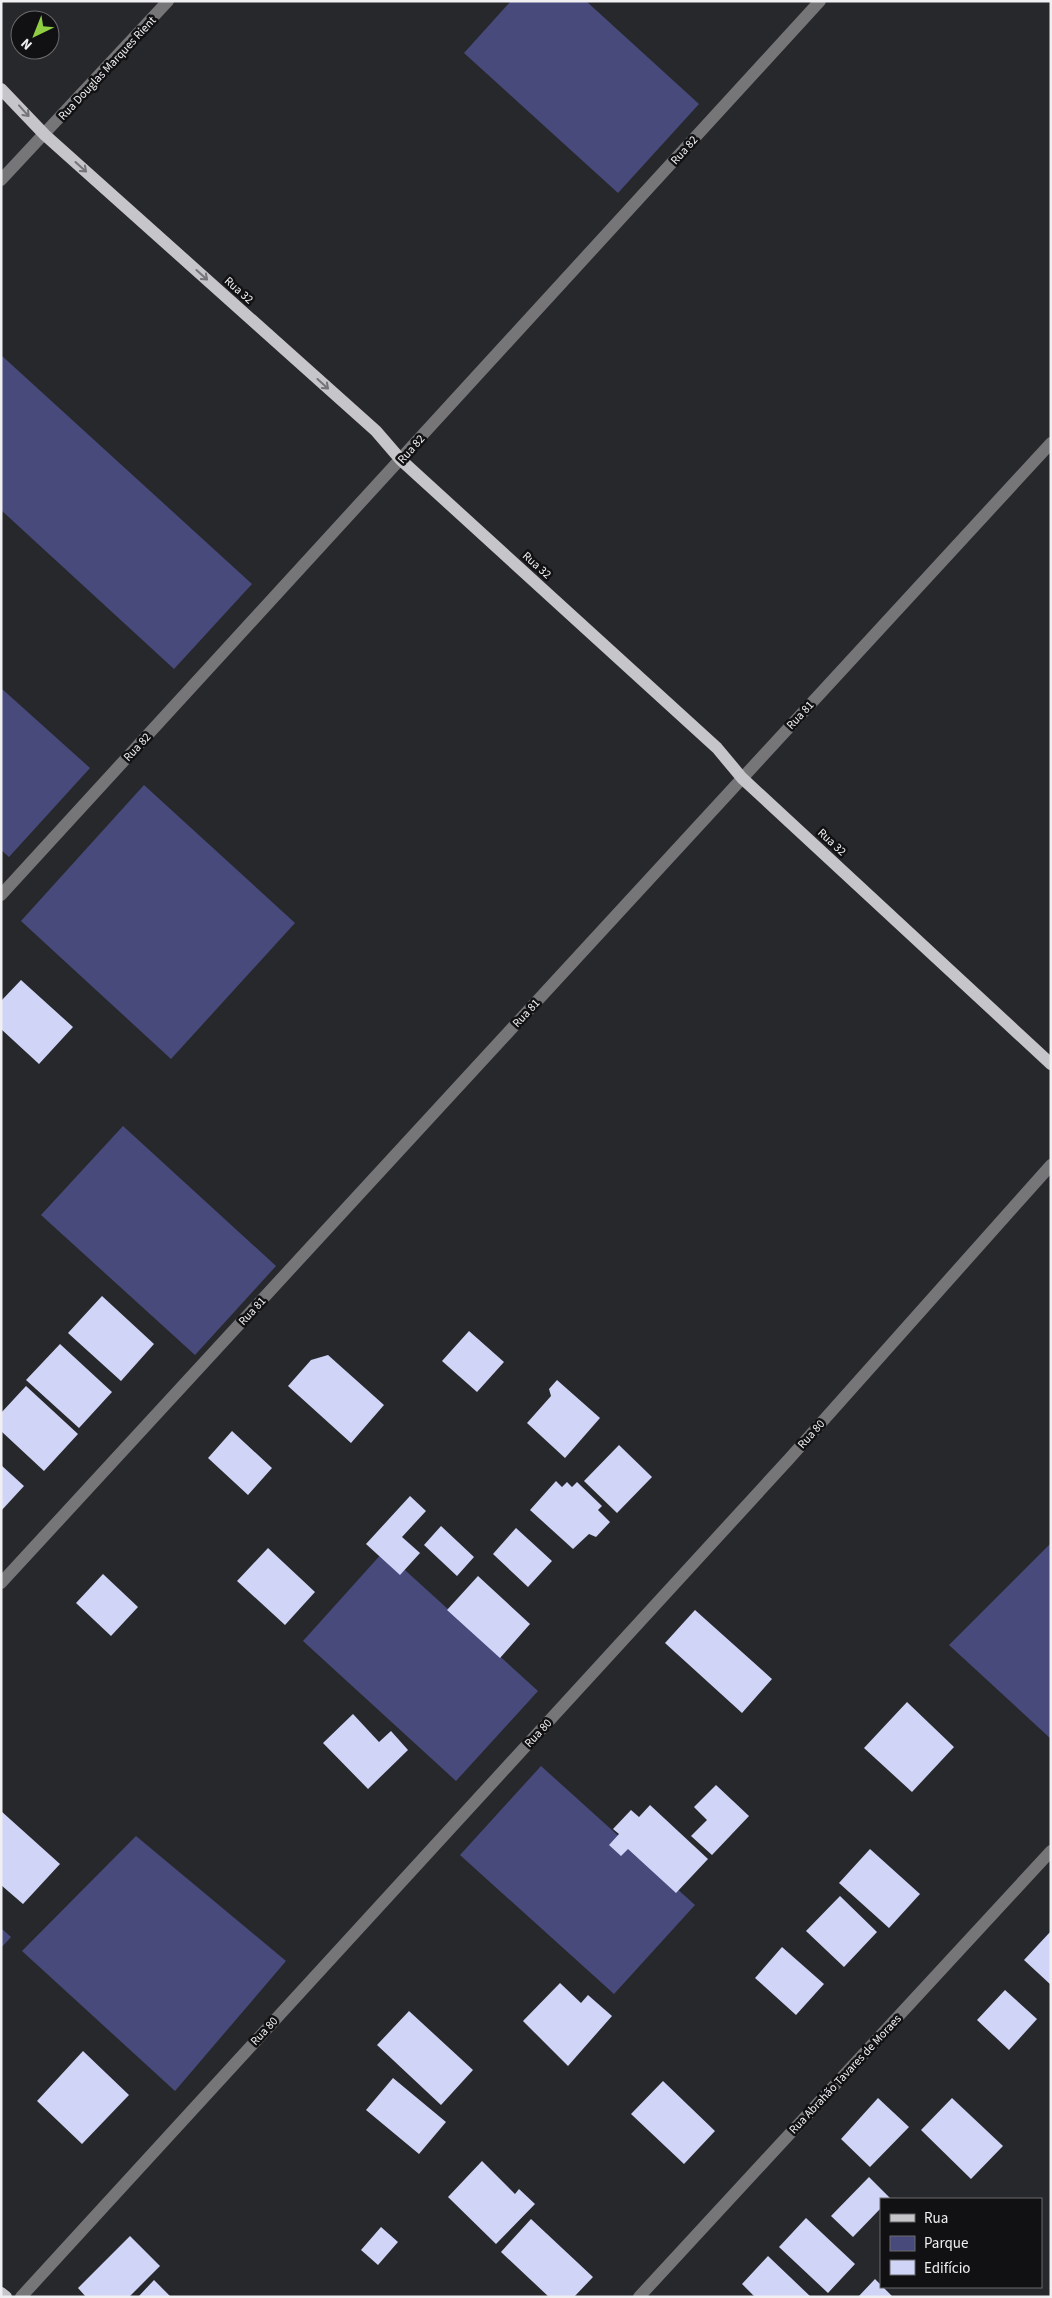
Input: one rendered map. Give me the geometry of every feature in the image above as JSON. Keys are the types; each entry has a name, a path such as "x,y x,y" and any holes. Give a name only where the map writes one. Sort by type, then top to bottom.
{"main road":[{"name":"Rua 32","path":"1,89 45,134 376,431 401,460 717,748 742,778 1051,1064"},
{"path":"1,2293 6,2297"}],"street":[{"name":"Rua Douglas Marques Rient","path":"1,180 168,1"},
{"name":"Rua 82","path":"1,895 820,1"},
{"name":"Rua 81","path":"1,1583 1051,443"},
{"name":"Rua 80","path":"21,2297 789,1459 1051,1165"},
{"name":"Rua Abrahão Tavares de Moraes","path":"639,2297 1051,1851"}],"green space":[{"path":"511,1 586,1 699,104 618,193 464,53"},
{"path":"1,355 252,584 174,669 1,510"},
{"path":"1,688 90,768 9,857 1,850"},
{"path":"144,785 295,923 171,1059 21,921"},
{"path":"123,1126 276,1266 195,1355 41,1215"},
{"path":"1051,1543 1051,1739 949,1645"},
{"path":"384,1551 538,1691 456,1781 303,1641"},
{"path":"541,1766 695,1905 614,1994 460,1855"},
{"path":"136,1836 286,1961 175,2091 22,1951"},
{"path":"1,1928 11,1937 1,1948"}],"building":[{"path":"21,980 73,1027 39,1064 1,1029 1,1001"},
{"path":"102,1296 154,1344 121,1381 68,1333"},
{"path":"469,1331 504,1362 477,1392 442,1361"},
{"path":"60,1344 112,1392 79,1428 26,1380"},
{"path":"328,1355 384,1405 351,1443 288,1386 311,1360"},
{"path":"557,1380 600,1418 565,1458 527,1423 551,1396 549,1389"},
{"path":"26,1386 78,1434 44,1471 1,1431 1,1413"},
{"path":"232,1431 272,1468 248,1495 208,1458"},
{"path":"619,1445 652,1477 617,1513 584,1481"},
{"path":"1,1465 24,1486 1,1511"},
{"path":"556,1481 562,1487 567,1482 572,1487 577,1482 602,1506 598,1510 610,1522 596,1537 589,1534 573,1549 530,1510"},
{"path":"410,1496 426,1511 402,1537 420,1553 400,1575 366,1544"},
{"path":"441,1526 474,1557 457,1576 424,1545"},
{"path":"516,1528 552,1561 528,1587 493,1554"},
{"path":"268,1548 315,1592 285,1625 237,1581"},
{"path":"103,1574 138,1607 111,1636 76,1603"},
{"path":"478,1576 530,1624 500,1658 447,1610"},
{"path":"695,1610 772,1679 742,1713 665,1643"},
{"path":"907,1702 954,1747 912,1792 864,1748"},
{"path":"353,1714 379,1742 391,1731 408,1750 368,1789 323,1743"},
{"path":"716,1785 749,1816 712,1855 691,1836 707,1820 694,1807"},
{"path":"650,1805 708,1859 676,1893 628,1849 621,1856 609,1845 619,1834 613,1829 631,1810 639,1817"},
{"path":"1,1811 60,1864 23,1904 1,1885"},
{"path":"870,1849 920,1894 889,1928 839,1883"},
{"path":"840,1896 877,1932 844,1967 806,1931"},
{"path":"1051,1931 1051,1985 1024,1960"},
{"path":"782,1947 824,1984 796,2015 755,1978"},
{"path":"560,1983 581,2003 588,1995 612,2016 568,2066 523,2021"},
{"path":"1005,1990 1037,2019 1009,2050 977,2020"},
{"path":"409,2011 473,2070 441,2105 377,2045"},
{"path":"83,2051 129,2095 82,2144 37,2101"},
{"path":"393,2078 446,2122 419,2154 366,2110"},
{"path":"663,2081 715,2131 684,2164 631,2114"},
{"path":"878,2098 909,2127 870,2167 841,2139"},
{"path":"952,2098 1003,2146 971,2179 921,2130"},
{"path":"482,2161 515,2194 519,2189 535,2204 496,2244 448,2197"},
{"path":"869,2177 890,2198 880,2198 880,2209 853,2237 831,2216"},
{"path":"806,2218 855,2264 828,2293 779,2247"},
{"path":"531,2219 593,2277 574,2297 549,2297 501,2252"},
{"path":"381,2227 398,2242 378,2265 361,2250"},
{"path":"130,2236 160,2266 129,2297 86,2297 78,2288"},
{"path":"768,2256 811,2297 755,2297 742,2284"},
{"path":"875,2279 880,2284 880,2288 884,2288 893,2297 858,2297"},
{"path":"154,2280 171,2297 138,2297"}]}
